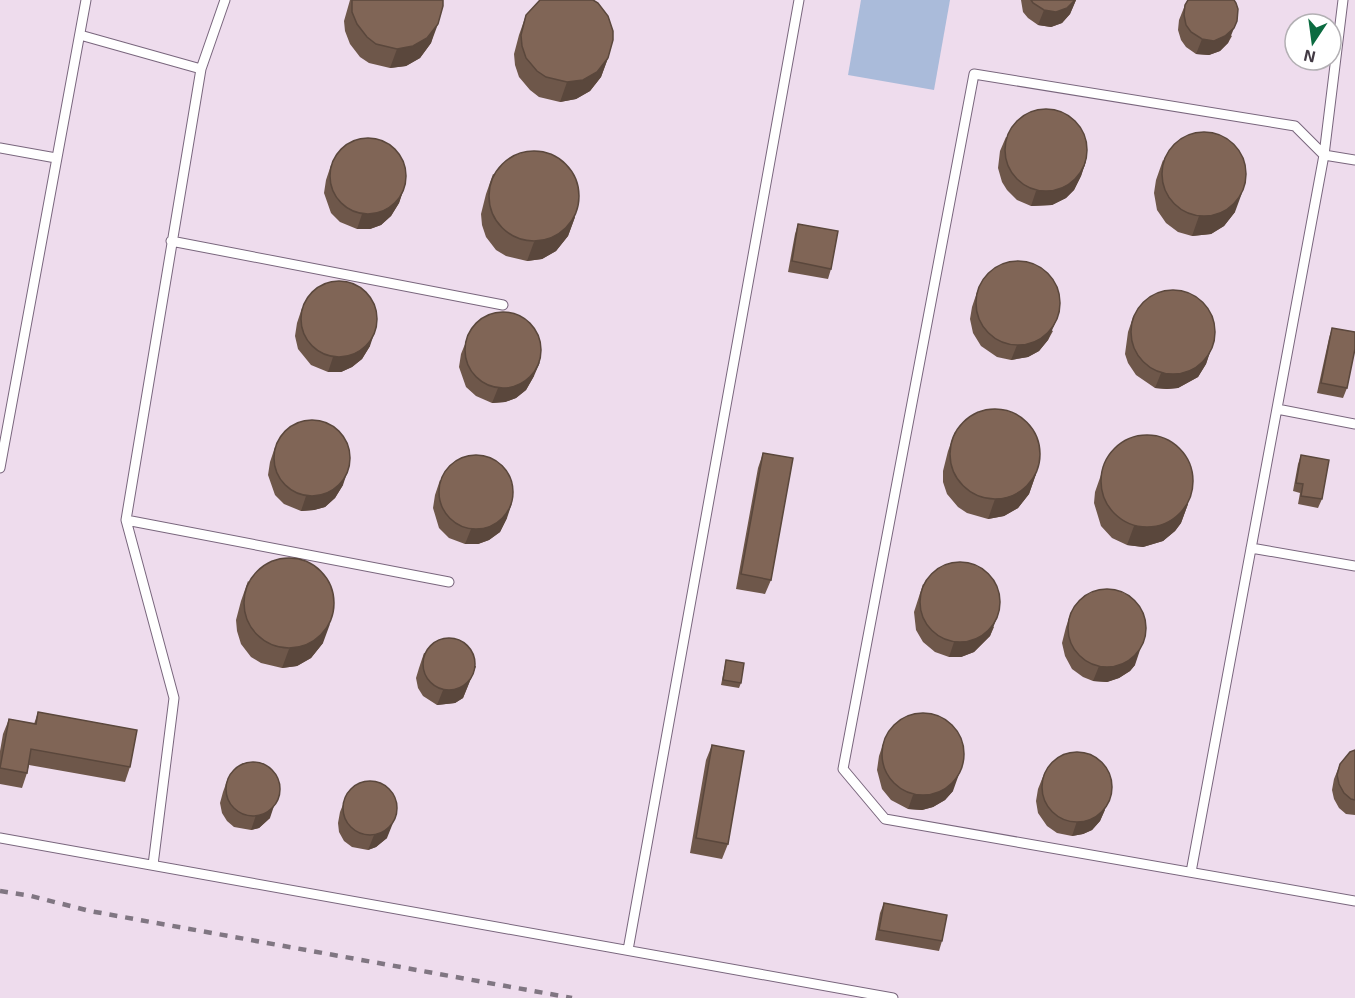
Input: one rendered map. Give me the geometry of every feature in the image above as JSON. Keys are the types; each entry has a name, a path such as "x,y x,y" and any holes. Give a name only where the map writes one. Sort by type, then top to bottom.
{"lane":[{"path":"0,468 86,0"},
{"path":"153,865 174,698 126,520 201,69 225,0"},
{"path":"628,951 799,0"},
{"path":"1191,872 1324,155 1343,0"},
{"path":"80,35 201,69"},
{"path":"1355,160 1324,155 1295,126 974,74 843,769 885,819 1355,902"},
{"path":"0,148 56,158"},
{"path":"171,241 503,305"},
{"path":"1277,409 1355,424"},
{"path":"126,520 449,582"},
{"path":"1251,548 1355,566"},
{"path":"0,838 893,998"}],"shaded area":[{"path":"0,0 1355,0 1355,998 0,998"}],"water":[{"path":"861,0 950,0 934,90 848,75"}],"building":[{"path":"352,0 443,0 443,6 438,24 427,38 413,46 397,49 376,44 367,37 357,24 352,12"},
{"path":"540,0 593,0 598,3 608,16 613,31 613,40 608,58 597,72 583,80 567,82 546,77 537,71 526,58 521,35 526,15"},
{"path":"1031,0 1075,0 1067,8 1056,12 1044,10"},
{"path":"1188,0 1234,0 1238,9 1234,28 1225,36 1214,41 1202,39 1191,32 1186,25 1184,15"},
{"path":"1038,109 1054,109 1069,116 1080,127 1087,142 1084,166 1075,179 1054,191 1038,191 1023,184 1012,173 1005,158 1005,142 1012,127 1023,116"},
{"path":"1196,132 1212,132 1228,139 1239,150 1246,166 1243,190 1234,204 1212,216 1196,216 1180,209 1169,198 1162,182 1162,166 1169,150 1180,139"},
{"path":"368,138 382,141 395,149 403,162 406,176 403,190 395,203 382,211 368,214 354,211 341,203 333,190 330,176 333,162 341,149 354,141"},
{"path":"534,151 551,154 566,164 576,179 579,196 576,213 566,228 551,238 534,241 517,238 502,228 492,213 489,196 492,179 502,164 517,154"},
{"path":"798,224 838,231 831,269 792,261"},
{"path":"1018,261 1041,268 1053,280 1060,303 1053,326 1041,338 1018,345 995,338 983,326 976,303 983,280 995,268"},
{"path":"339,281 353,284 366,292 374,305 377,319 374,333 366,346 353,354 339,357 325,354 312,346 304,333 301,319 304,305 312,292 325,284"},
{"path":"1173,290 1189,293 1203,302 1212,316 1215,332 1212,348 1203,362 1189,371 1173,374 1157,371 1143,362 1134,348 1131,332 1134,316 1143,302 1157,293"},
{"path":"503,312 517,315 530,323 538,336 541,350 538,364 530,377 517,385 503,388 489,385 476,377 468,364 465,350 468,336 476,323 489,315"},
{"path":"1332,328 1355,332 1355,349 1347,388 1321,383"},
{"path":"995,409 1012,412 1027,422 1037,437 1040,454 1037,471 1027,486 1012,496 995,499 978,496 963,486 953,471 950,454 953,437 963,422 978,412"},
{"path":"312,420 326,423 339,431 347,444 350,458 347,472 339,485 326,493 312,496 298,493 285,485 277,472 274,458 277,444 285,431 298,423"},
{"path":"1147,435 1165,439 1179,449 1189,463 1193,481 1189,499 1179,513 1165,523 1147,527 1129,523 1115,513 1105,499 1101,481 1105,463 1115,449 1129,439"},
{"path":"763,453 793,458 771,580 741,574"},
{"path":"483,455 503,465 511,478 513,492 511,506 503,519 490,527 469,529 449,519 441,506 439,485 449,465 462,457"},
{"path":"1301,455 1329,460 1322,499 1301,496 1303,484 1296,483"},
{"path":"289,558 306,561 321,571 331,586 334,603 331,620 321,635 306,645 289,648 272,645 257,635 247,620 244,603 247,586 257,571 272,561"},
{"path":"960,562 975,565 988,574 997,587 1000,602 997,617 988,630 975,639 960,642 945,639 932,630 923,617 920,602 923,587 932,574 945,565"},
{"path":"1107,589 1122,592 1134,601 1143,613 1146,628 1143,643 1134,655 1122,664 1107,667 1092,664 1080,655 1071,643 1068,628 1071,613 1080,601 1092,592"},
{"path":"444,638 454,638 468,645 475,664 468,683 454,690 444,690 434,686 427,679 423,669 423,659 427,649 434,642"},
{"path":"726,660 744,663 741,683 723,680"},
{"path":"38,712 137,730 130,767 31,749 27,773 0,768 9,719 36,724"},
{"path":"923,713 939,717 952,725 960,738 964,754 960,770 952,783 939,791 923,795 907,791 894,783 886,770 882,754 886,738 894,725 907,717"},
{"path":"712,745 744,751 728,844 696,838"},
{"path":"1355,750 1355,800 1344,793 1337,775 1340,764 1350,752"},
{"path":"1077,752 1096,758 1106,768 1112,787 1106,806 1096,816 1077,822 1058,816 1048,806 1042,787 1048,768 1058,758"},
{"path":"253,762 272,770 280,789 272,808 253,816 234,808 226,789 234,770"},
{"path":"370,781 380,783 389,789 395,798 397,808 395,818 389,827 380,833 370,835 360,833 351,827 345,818 343,808 345,798 351,789 360,783"},
{"path":"884,903 947,915 942,941 879,930"}],"railway":[{"path":"0,891 31,896 90,911 572,998"}]}
